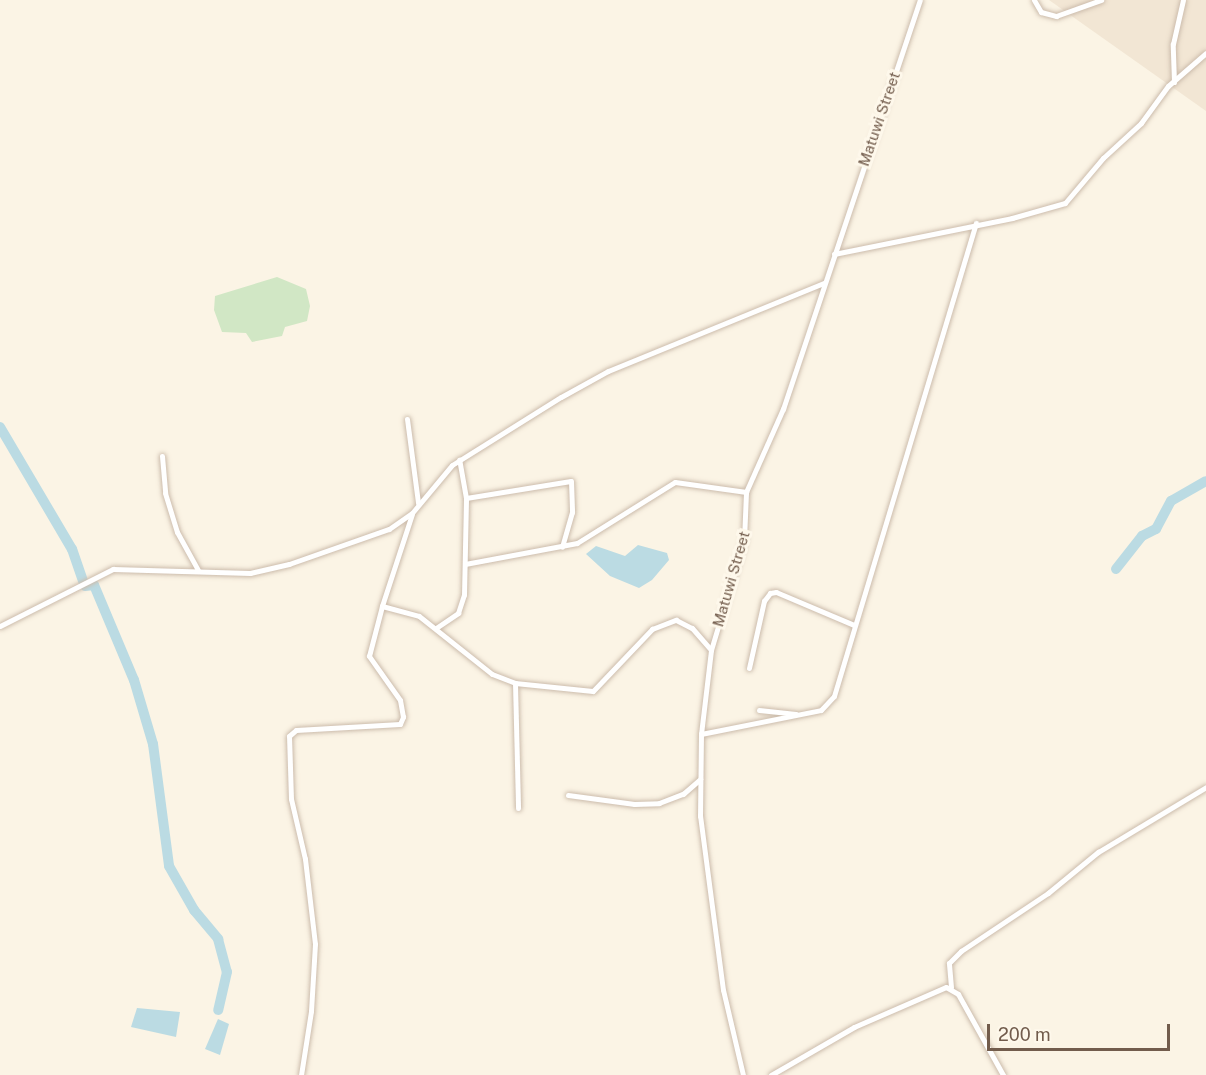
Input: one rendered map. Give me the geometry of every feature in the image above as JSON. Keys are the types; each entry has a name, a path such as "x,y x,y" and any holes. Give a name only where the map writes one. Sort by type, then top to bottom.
{"street":[{"name":"Matuwi Street","path":"743,1075 714,930 703,848 701,734 711,650 744,540 746,492 769,446 920,0"},
{"path":"1034,0 1041,12 1056,16 1101,0"},
{"path":"1174,82 1173,44 1183,0"},
{"path":"834,254 976,223 1012,218 1068,201 1174,82 1206,53"},
{"path":"701,734 821,710 834,696 976,223"},
{"path":"301,1075 311,1011 315,944 305,859 291,799 289,736 296,730 400,724 404,717 399,700 369,656 382,606 412,513 418,503 459,460 608,371 824,284"},
{"path":"407,419 418,503"},
{"path":"162,456 165,493 177,532 198,570"},
{"path":"436,627 462,608 466,498 459,460"},
{"path":"466,498 571,481 572,512 562,547"},
{"path":"465,564 562,547 595,533 675,482 746,492"},
{"path":"0,626 112,569 198,570 228,574 274,569 389,529 412,513"},
{"path":"749,668 764,601 770,593 776,592 854,626"},
{"path":"382,606 410,613 436,627 485,670 515,683 593,692 600,689 624,655 652,629 676,620 692,628 711,650"},
{"path":"515,683 518,808"},
{"path":"759,710 801,715"},
{"path":"568,795 634,804 659,803 683,794 700,779"},
{"path":"1003,1075 951,987 949,963 961,951 1047,893 1098,852 1206,787"},
{"path":"771,1075 862,1024 940,988 951,987"}],"shaded area":[{"path":"1049,0 1206,0 1206,111"}],"green space":[{"path":"277,277 306,289 310,306 307,321 285,327 282,336 252,342 246,333 222,332 214,310 215,296"}],"water":[{"path":"638,545 667,553 669,560 652,580 639,588 610,576 586,554 596,546 625,556"},
{"path":"137,1008 180,1012 176,1037 131,1027"},
{"path":"218,1019 229,1024 220,1055 205,1049"}],"waterway":[{"path":"0,427 72,549 83,581"},
{"path":"1116,569 1142,536 1156,529 1171,501 1206,481"},
{"path":"85,586 94,585 134,680 153,744 169,866 194,910 218,939 227,972 218,1010"}]}
